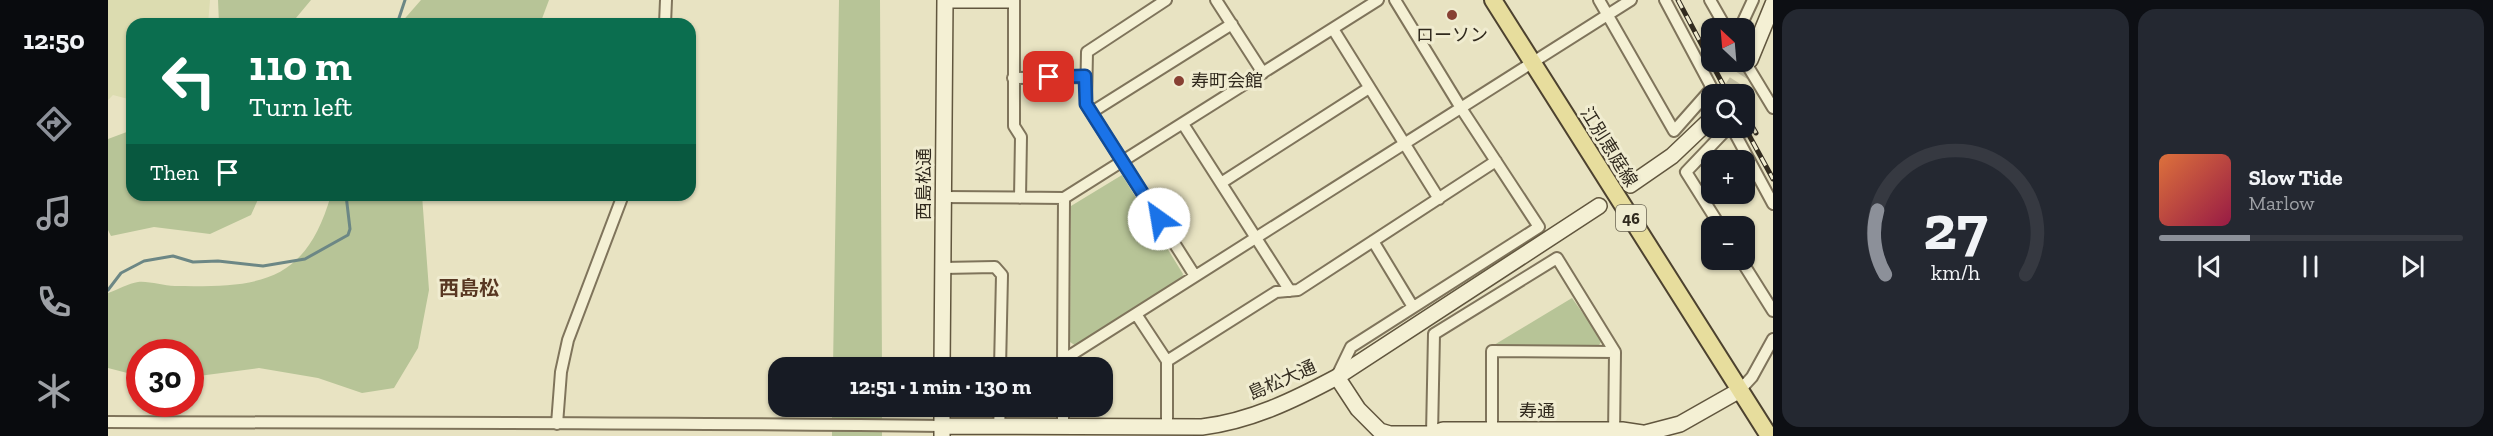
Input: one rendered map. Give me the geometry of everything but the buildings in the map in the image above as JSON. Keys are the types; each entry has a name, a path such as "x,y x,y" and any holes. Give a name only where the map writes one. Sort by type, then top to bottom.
{"main road":[{"name":"江別恵庭線","path":"1493,0 1769,436"}],"street":[{"path":"665,18 666,0"},
{"path":"945,0 1009,0"},
{"name":"西島松通","path":"942,357 945,0"},
{"path":"1014,0 1012,78 1014,126 1021,137 1020,198"},
{"path":"1166,0 1087,52 1086,104 1195,276"},
{"path":"1217,0 1263,74"},
{"path":"943,197 1064,198 1378,0"},
{"path":"1337,377 1351,347 1539,227 1461,108 1395,0"},
{"path":"1599,0 1674,131 1701,104"},
{"path":"1073,357 1195,276 1631,0"},
{"path":"1665,0 1710,84"},
{"path":"1710,0 1720,18"},
{"path":"1745,18 1753,0"},
{"path":"1755,43 1773,4"},
{"path":"1092,112 1232,24"},
{"path":"1333,29 1439,199"},
{"path":"1754,72 1773,108"},
{"path":"1012,78 1085,76"},
{"path":"1221,183 1370,88"},
{"path":"1183,124 1290,291"},
{"path":"1630,185 1672,156 1701,128"},
{"path":"1714,216 1686,172 1720,138"},
{"path":"1736,138 1773,204"},
{"path":"1167,361 1276,292 1298,290 1496,161"},
{"path":"1063,357 1064,198"},
{"path":"557,424 561,372 568,340 621,201"},
{"name":"島松大通","path":"942,431 1167,428 1220,425 1255,415 1298,398 1337,377 1599,206"},
{"path":"1373,241 1413,307"},
{"path":"1433,435 1434,334 1557,258 1615,352 1614,433"},
{"path":"944,268 995,267 1002,275 1000,357"},
{"path":"1747,270 1773,311"},
{"path":"1136,314 1167,361 1167,428"},
{"path":"1740,390 1752,377 1773,339"},
{"path":"1492,433 1492,351 1615,352"},
{"name":"寿通","path":"1337,377 1359,409 1380,430 1390,434 1433,435 1443,430 1638,435 1680,424 1740,390"},
{"path":"1063,417 1063,428"},
{"path":"108,422 557,424 657,422 942,431"}],"green space":[{"path":"108,0 210,0 208,18 126,18 126,98 113,95 108,100"},
{"path":"218,0 311,0 296,18 219,18"},
{"path":"421,0 549,0 542,18 405,18"},
{"path":"839,0 880,0 882,357 833,357"},
{"path":"126,132 126,201 257,201 251,215 210,234 154,227 111,236 108,230 108,139"},
{"path":"1122,175 1183,274 1182,278 1076,346 1070,342 1071,206"},
{"path":"329,201 422,201 429,290 418,348 394,388 362,393 318,378 259,368 204,375 204,339 126,339 126,373 108,368 108,293 138,282 204,286 254,281 274,275 292,264 307,247 320,225"},
{"path":"1572,298 1602,340 1598,347 1494,345"},
{"path":"832,417 882,417 882,436 832,436"}],"waterway":[{"path":"399,18 405,0"},
{"path":"108,290 121,273 144,261 173,256 193,262 218,261 263,266 305,259 348,235 350,229 347,201"}],"tunnel":[{"path":"1734,84 1742,72"}],"railway":[{"path":"1678,0 1723,84"},
{"path":"1751,138 1773,179"}],"place":[{"name":"ローソン","path":"1452,15"},
{"name":"寿町会館","path":"1179,81"}],"district":[{"name":"西島松","path":"469,288"}],"route":[{"path":"1049,77 1085,76 1086,104 1159,219"}]}
